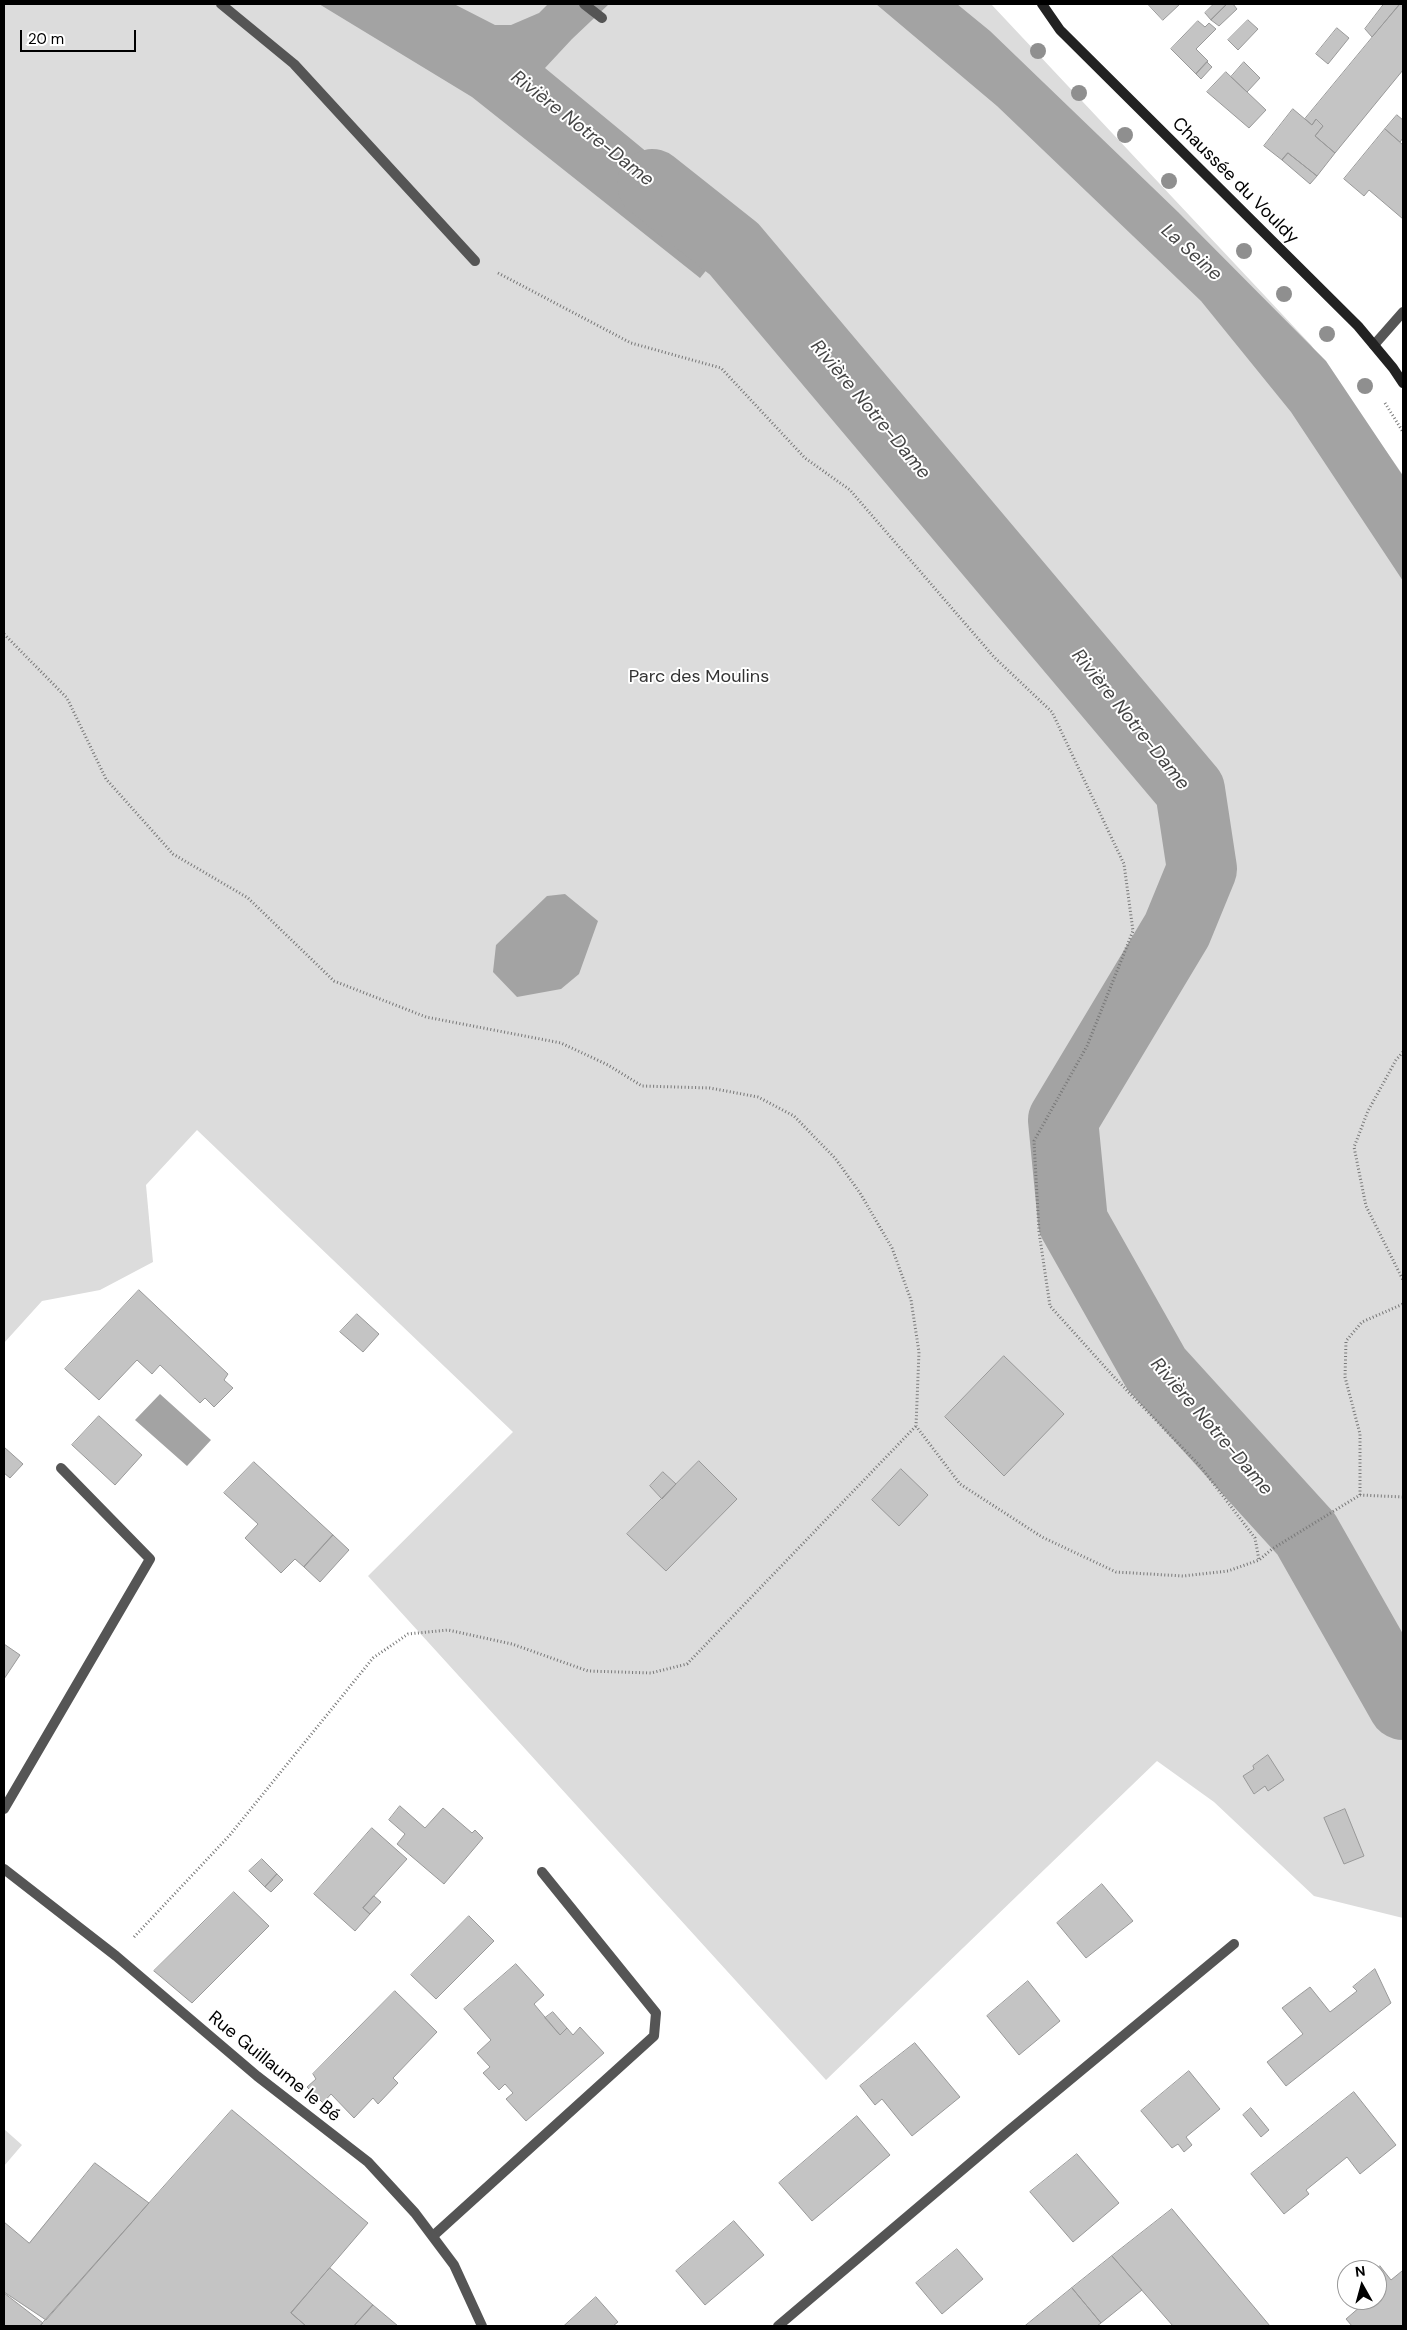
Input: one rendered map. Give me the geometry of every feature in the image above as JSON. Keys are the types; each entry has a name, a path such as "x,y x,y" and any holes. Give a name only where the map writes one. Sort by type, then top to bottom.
{"street":[{"path":"221,4 294,64 475,261"},
{"path":"584,4 602,18"},
{"name":"Chaussée du Vouldy","path":"1042,4 1060,30 1358,326 1403,383"},
{"path":"1374,345 1403,312"},
{"path":"4,1809 150,1559 61,1468"},
{"name":"Rue Guillaume le Bé","path":"4,1869 116,1956 258,2076 368,2162 415,2213 454,2264 482,2326"},
{"path":"433,2236 654,2036 656,2012 542,1872"},
{"path":"778,2326 1007,2132 1234,1944"}],"path":[{"path":"475,261 631,343 721,368 805,458 850,490 994,657 1052,712 1124,864 1133,932 1087,1046 1034,1141 1039,1232 1050,1306 1114,1377 1200,1466 1255,1538 1259,1560"},
{"path":"4,634 67,698 106,779 173,854 248,898 334,981 426,1017 561,1043 608,1065 642,1086 710,1088 758,1097 794,1116 835,1158 860,1194 892,1248 911,1300 919,1352 916,1426 960,1484 1042,1537 1116,1572 1183,1576 1228,1570 1259,1560 1360,1495 1403,1497"},
{"path":"1403,1052 1396,1060 1368,1111 1354,1147 1366,1206 1403,1280"},
{"path":"1360,1495 1360,1434 1345,1377 1346,1341 1362,1322 1403,1304"},
{"path":"116,1956 229,1836 373,1658 408,1634 448,1630 512,1644 588,1671 651,1673 687,1664 916,1426"}],"green space":[{"name":"Parc des Moulins","path":"4,4 991,4 1311,345 1403,475 1403,1918 1314,1896 1214,1802 1157,1761 826,2080 368,1576 513,1432 197,1130 146,1185 153,1262 100,1290 42,1301 4,1343"},
{"path":"4,2129 22,2145 4,2166"}],"water":[{"path":"319,4 454,4 495,25 511,25 539,13 548,4 609,4 545,68 740,229 700,278 472,97"},
{"name":"La Seine","path":"876,4 957,4 990,31 1178,212 1326,361 1403,476 1403,581 1291,412 1201,301 997,106"},
{"path":"565,894 598,921 579,974 561,989 517,997 493,972 496,945 547,896"},
{"path":"160,1394 211,1440 187,1466 135,1420"}],"building":[{"path":"1148,4 1180,4 1163,20"},
{"path":"1214,4 1227,4 1211,20 1205,13"},
{"path":"1227,4 1233,4 1237,9 1219,26 1211,20"},
{"path":"1384,4 1400,4 1372,37 1365,29"},
{"path":"1400,4 1403,5 1403,70 1335,153 1315,136 1323,126 1316,119 1312,125 1305,119"},
{"path":"1248,20 1258,29 1238,50 1228,40"},
{"path":"1198,21 1205,27 1209,23 1216,29 1196,49 1208,61 1196,74 1171,49"},
{"path":"1337,28 1349,38 1328,64 1316,54"},
{"path":"1207,62 1212,67 1201,79 1196,74"},
{"path":"1244,62 1260,78 1247,92 1231,77"},
{"path":"1226,72 1266,110 1249,128 1207,92"},
{"path":"1293,109 1312,125 1316,119 1323,126 1315,136 1335,153 1317,176 1288,153 1282,160 1264,146"},
{"path":"1397,115 1403,120 1403,138 1400,142 1385,129"},
{"path":"1385,129 1403,145 1403,219 1369,190 1364,196 1344,179"},
{"path":"1288,153 1317,176 1310,184 1282,160"},
{"path":"139,1290 228,1374 224,1380 233,1388 214,1407 205,1398 200,1403 160,1365 152,1374 137,1360 99,1400 65,1369"},
{"path":"357,1314 379,1334 363,1352 340,1332"},
{"path":"1004,1356 1064,1414 1004,1476 945,1417"},
{"path":"99,1416 142,1455 115,1485 72,1445"},
{"path":"4,1447 23,1464 10,1478 4,1473"},
{"path":"699,1461 737,1499 666,1571 627,1534"},
{"path":"254,1462 333,1535 304,1567 295,1559 281,1573 245,1538 258,1524 224,1493"},
{"path":"901,1469 928,1495 899,1526 872,1500"},
{"path":"663,1472 676,1484 662,1499 650,1486"},
{"path":"333,1535 349,1550 320,1582 304,1567"},
{"path":"4,1644 20,1655 4,1679"},
{"path":"1268,1755 1284,1780 1268,1791 1265,1786 1254,1794 1243,1776 1254,1769 1253,1766"},
{"path":"400,1806 425,1828 443,1808 472,1833 475,1830 483,1838 444,1884 397,1844 405,1834 389,1820"},
{"path":"1345,1809 1364,1856 1344,1864 1324,1818"},
{"path":"372,1828 407,1859 363,1908 370,1914 355,1931 314,1894"},
{"path":"262,1859 277,1874 265,1887 249,1871"},
{"path":"277,1874 283,1880 271,1892 265,1887"},
{"path":"1102,1884 1133,1921 1086,1958 1057,1923"},
{"path":"234,1892 269,1926 192,2003 154,1971"},
{"path":"374,1896 381,1902 370,1914 363,1908"},
{"path":"469,1916 494,1941 436,1999 411,1975"},
{"path":"516,1964 544,1995 534,2004 560,2035 567,2028 573,2035 580,2027 604,2053 526,2121 506,2099 513,2093 505,2084 499,2090 483,2073 490,2067 477,2053 491,2040 464,2009"},
{"path":"1375,1969 1391,2003 1286,2086 1267,2062 1303,2034 1282,2008 1310,1987 1330,2012 1357,1991 1353,1987"},
{"path":"1028,1981 1060,2021 1019,2055 987,2016"},
{"path":"395,1991 437,2032 393,2078 398,2083 378,2104 373,2098 354,2118 331,2094 323,2103 307,2087 316,2079 313,2074"},
{"path":"553,2012 567,2028 560,2035 545,2018"},
{"path":"915,2043 960,2097 912,2136 882,2099 875,2105 860,2086"},
{"path":"1189,2071 1220,2109 1186,2137 1192,2145 1184,2152 1178,2144 1172,2148 1141,2111"},
{"path":"1354,2092 1396,2145 1360,2174 1347,2157 1306,2190 1309,2194 1284,2214 1251,2174"},
{"path":"1251,2108 1269,2130 1261,2137 1243,2115"},
{"path":"232,2110 368,2223 291,2313 306,2326 40,2326"},
{"path":"857,2116 890,2155 812,2221 779,2183"},
{"path":"1077,2154 1119,2203 1073,2242 1030,2192"},
{"path":"95,2163 149,2203 46,2320 4,2292 4,2222 29,2243"},
{"path":"1172,2209 1270,2326 1173,2326 1112,2256"},
{"path":"734,2221 764,2255 705,2305 676,2271"},
{"path":"957,2249 983,2279 942,2314 916,2283"},
{"path":"1112,2256 1142,2290 1101,2323 1072,2288"},
{"path":"330,2268 373,2305 354,2326 306,2326 291,2313"},
{"path":"1403,2272 1403,2326 1352,2326 1346,2319 1356,2310 1387,2310 1387,2275 1391,2280"},
{"path":"1072,2288 1101,2323 1097,2326 1025,2326"},
{"path":"4,2293 43,2323 40,2326 4,2326"},
{"path":"596,2297 618,2322 613,2326 564,2326"},
{"path":"373,2305 398,2326 354,2326"}],"waterway":[{"name":"Rivière Notre-Dame","path":"652,184 734,249 1190,790 1202,869 1177,930 1063,1120 1073,1222 1156,1369 1306,1534 1403,1705"}]}
